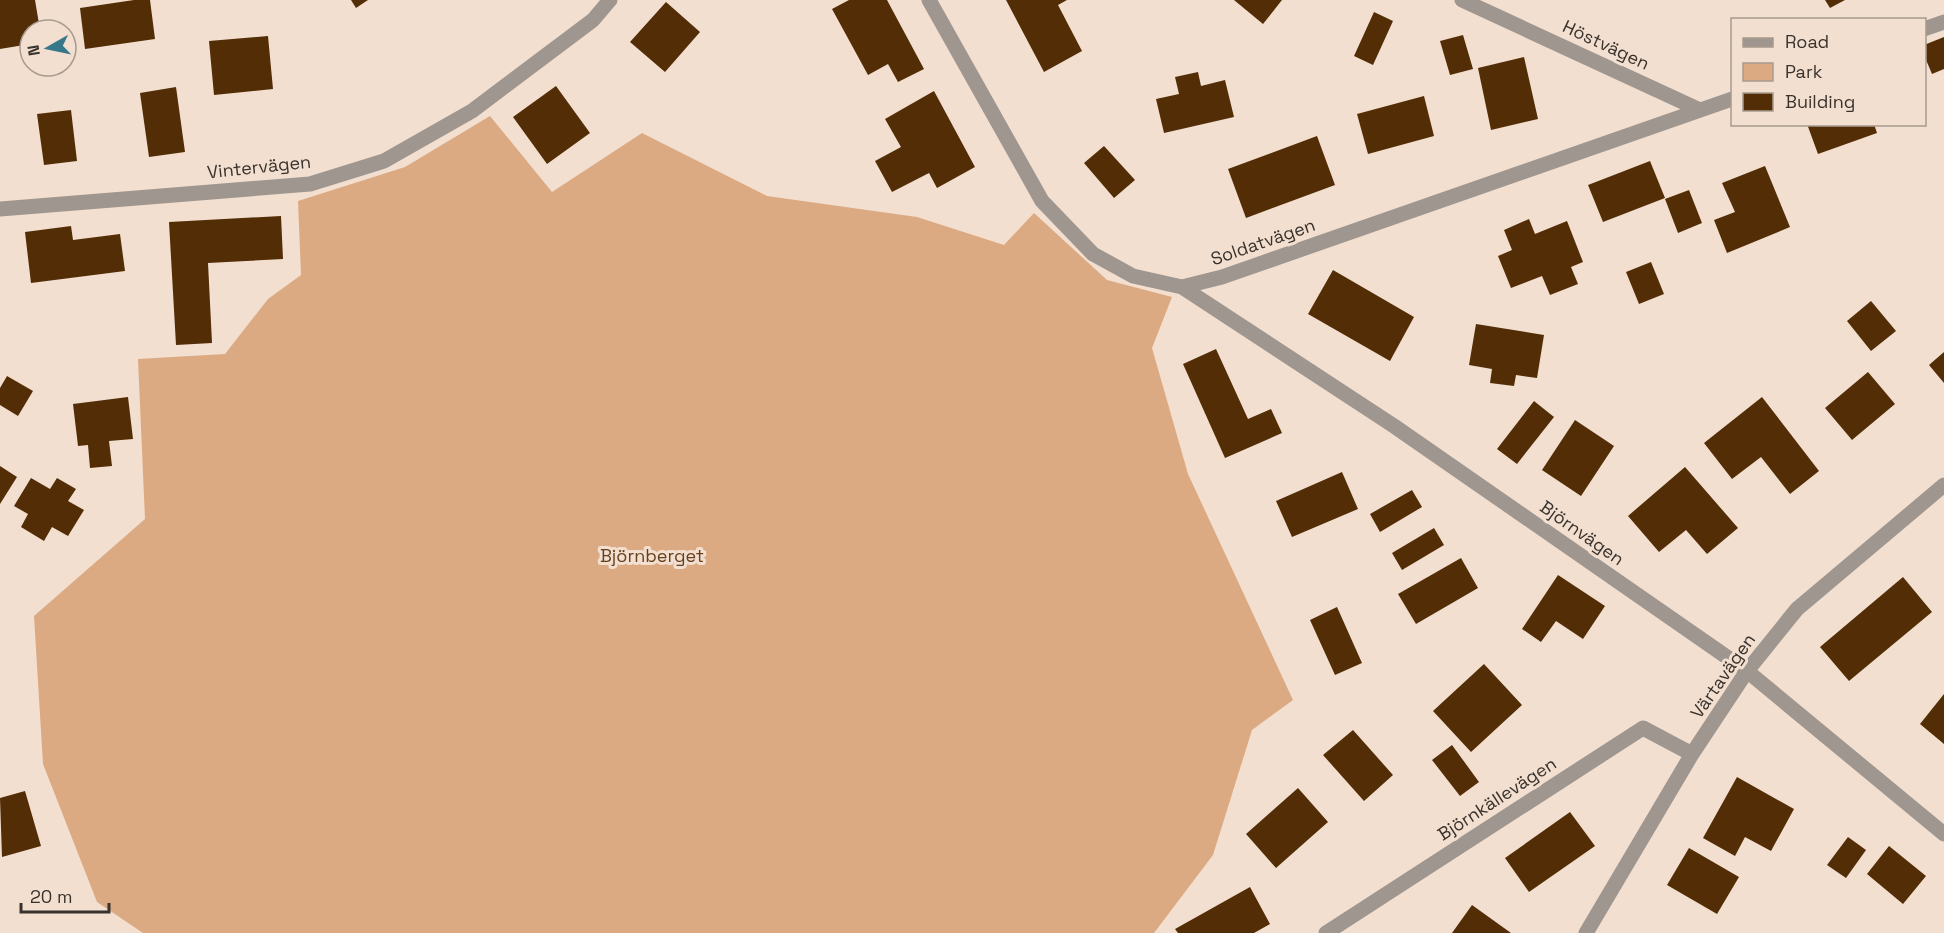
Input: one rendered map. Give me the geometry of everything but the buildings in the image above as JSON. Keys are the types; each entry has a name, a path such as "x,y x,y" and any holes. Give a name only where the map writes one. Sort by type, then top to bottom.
{"street":[{"name":"Vintervägen","path":"0,209 310,184 384,161 472,111 593,20 610,0"},
{"name":"Soldatvägen","path":"929,0 1042,201 1093,254 1133,276 1182,287 1222,277 1731,99"},
{"name":"Höstvägen","path":"1462,0 1700,111"},
{"path":"1926,28 1944,22"},
{"name":"Björnvägen","path":"1182,287 1394,426 1747,671 1944,834"},
{"name":"Värtavägen","path":"1586,933 1692,754 1747,671 1797,609 1944,485"},
{"name":"Björnkällevägen","path":"1326,933 1643,728 1692,754"}],"green space":[{"name":"Björnberget","path":"490,116 552,192 642,133 767,196 917,217 1004,245 1034,213 1107,280 1172,297 1152,348 1188,474 1293,700 1252,730 1213,855 1154,933 143,933 97,902 43,764 34,616 145,519 138,359 225,354 268,299 301,275 298,201 405,167"}]}
